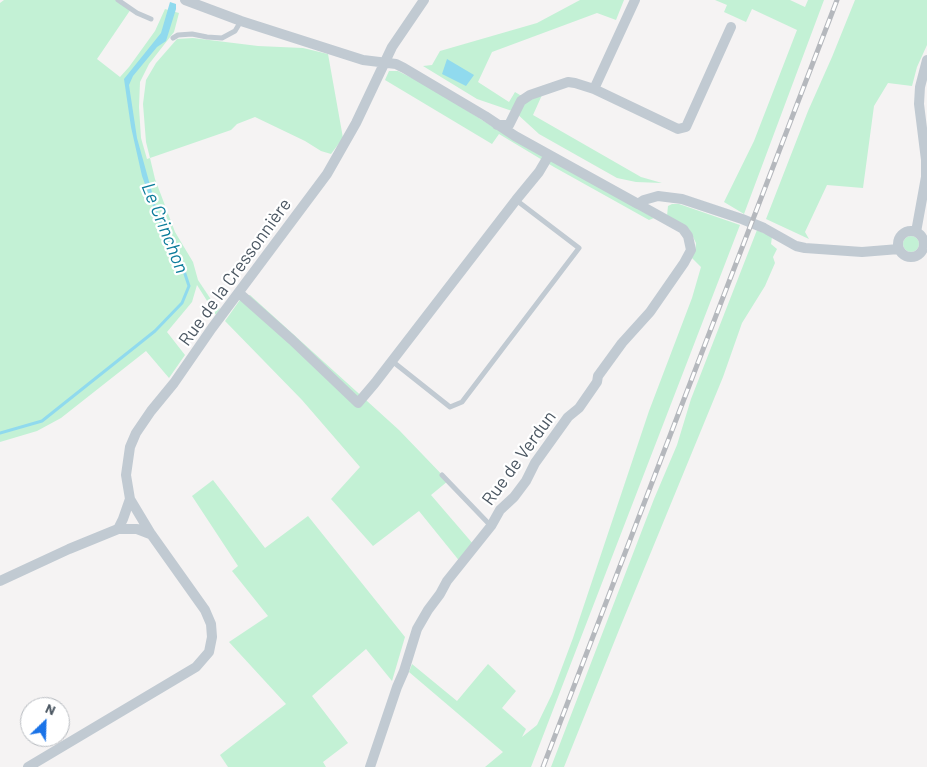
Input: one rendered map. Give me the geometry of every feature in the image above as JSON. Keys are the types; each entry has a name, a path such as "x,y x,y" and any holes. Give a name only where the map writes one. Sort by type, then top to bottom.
{"street":[{"path":"185,0 241,21 364,60 383,64 396,64 485,116 497,125 638,204 658,196 682,199 742,219 764,228 796,246 805,248 862,252 899,249"},
{"name":"Rue de la Cressonnière","path":"130,499 126,475 127,458 136,433 326,174 360,116 395,42 424,0"},
{"path":"594,90 635,0"},
{"path":"497,125 511,121 524,98 568,82 594,90 678,129 686,126 731,27"},
{"path":"916,232 926,178 926,160 919,104 920,87 927,60"},
{"path":"485,116 511,121 545,152"},
{"path":"239,293 358,403 516,200 540,172 545,152"},
{"name":"Rue de Verdun","path":"370,767 417,629 447,581 490,526 500,510 514,497 526,481 535,463 568,417 579,408 597,382 598,376 613,356 650,312 691,250 688,236 683,229 638,204"},
{"path":"910,231 916,232 923,240 925,253 909,257 903,255 899,249 899,239 903,234 910,231"},
{"path":"118,529 130,499"},
{"path":"28,767 196,667 209,652 212,637 211,624 205,610 151,534 130,499"},
{"path":"0,581 118,529 137,529 151,534"}],"lane":[{"path":"118,0 137,13 151,19"},
{"path":"173,38 178,35 192,34 222,38 235,31 241,21"},
{"path":"392,361 450,407 462,402 579,248 516,200"},
{"path":"442,475 490,526"}],"green space":[{"path":"4,0 118,0 131,9 97,59 120,77 155,31 165,9 179,13 174,32 149,64 140,82 141,138 147,159 150,158 155,179 175,232 193,262 198,280 214,304 220,309 216,315 197,285 192,302 167,332 185,355 169,378 146,351 61,418 37,431 0,442 0,3"},
{"path":"580,0 624,0 616,20 597,13 492,52 478,82 509,102 515,92 520,95 542,95 533,115 641,177 662,183 636,182 617,178 539,134 515,112 477,99 423,66 432,65 440,51 537,23"},
{"path":"715,0 790,0 805,7 808,0 824,0 744,214 724,202 754,141 797,30 752,9 746,22 724,12 727,5"},
{"path":"855,0 927,0 927,45 917,67 912,86 888,83 874,106 863,188 827,185 805,232 809,239 766,219 808,111"},
{"path":"193,38 258,46 303,48 328,54 343,138 331,154 321,151 305,141 255,117 237,124 231,130 150,158 146,142 143,104 146,80 156,63 177,39"},
{"path":"389,71 398,71 428,86 490,125 654,218 649,220 499,134 492,144 385,80"},
{"path":"679,204 740,225 531,767 485,767 503,752 409,672 412,664 457,701 488,664 516,691 502,708 526,729 522,737 537,725 552,694 573,638 649,411 692,298 701,267 691,257 695,252 696,243 689,229 667,216 668,206"},
{"path":"757,230 772,237 771,244 777,249 773,257 775,263 765,286 742,323 723,377 564,767 551,767 654,499 677,445 691,399"},
{"path":"911,236 917,238 919,244 917,250 911,252 905,250 903,244 905,238"},
{"path":"250,295 399,430 448,481 431,495 474,545 461,563 419,511 373,546 331,499 360,467 302,400 225,321 242,297"},
{"path":"213,480 265,548 308,516 405,637 392,681 366,649 312,696 348,743 323,762 326,767 228,767 220,755 286,704 229,642 268,616 232,571 238,566 192,496"}],"water":[{"path":"170,2 176,4 176,9 166,41 157,47 133,76 129,85 137,138 158,220 142,176 131,127 124,79 161,33"},
{"path":"447,59 474,75 466,86 442,74"}],"waterway":[{"name":"Le Crinchon","path":"0,433 42,421 155,331 182,303 189,286 183,268 157,214"}],"railway":[{"path":"543,767 837,0"}]}
